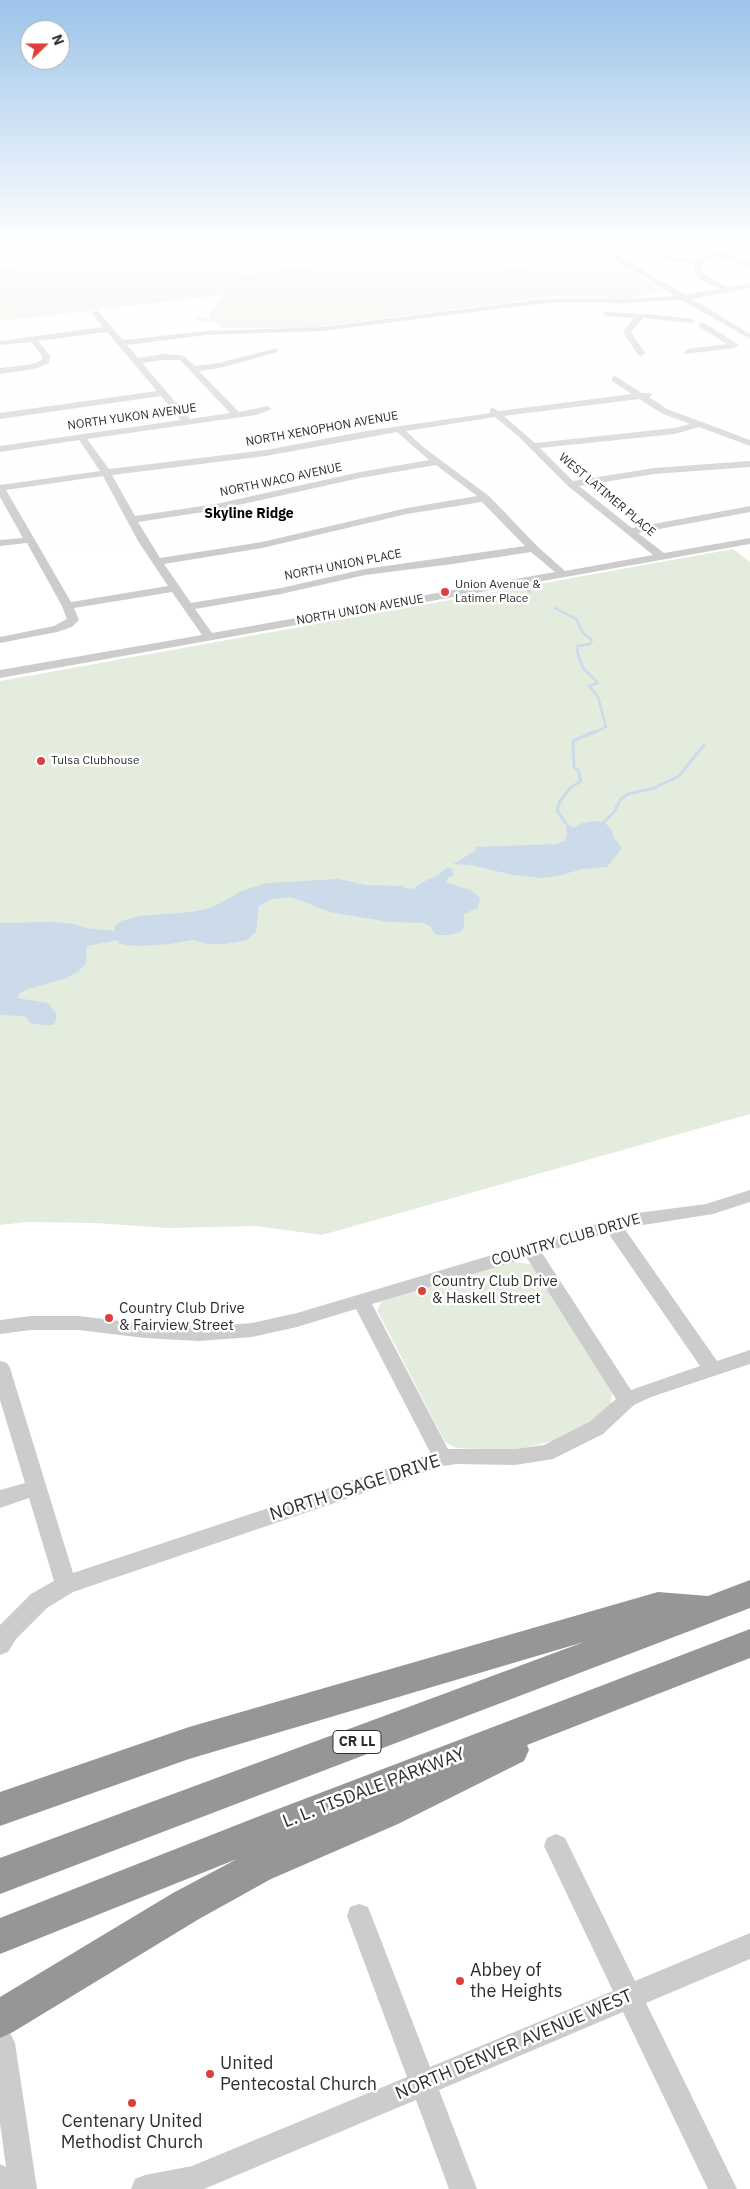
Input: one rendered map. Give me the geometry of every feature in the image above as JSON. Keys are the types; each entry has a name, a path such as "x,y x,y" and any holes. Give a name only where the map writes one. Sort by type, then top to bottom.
{"highway":[{"name":"CR LL","path":"0,1876 750,1594"},
{"path":"0,1809 81,1779 189,1743 658,1606 713,1609"},
{"name":"L. L. TISDALE PARKWAY","path":"0,1936 750,1643"},
{"path":"0,2019 152,1926 258,1867 386,1812 651,1682"}],"street":[{"path":"0,370 35,366 46,362 46,356 38,345"},
{"path":"123,345 188,422"},
{"path":"636,345 641,353"},
{"path":"688,352 734,345"},
{"path":"194,369 220,365 274,350"},
{"path":"136,361 178,357 186,361 237,415"},
{"path":"615,379 643,395 664,411 750,443"},
{"path":"0,416 164,393"},
{"name":"NORTH XENOPHON AVENUE","path":"0,488 106,472 266,453 346,437 495,413 643,395"},
{"name":"NORTH YUKON AVENUE","path":"0,449 267,409"},
{"name":"WEST LATIMER PLACE","path":"495,413 534,446 571,484 632,531 662,557"},
{"path":"534,446 675,431 700,424"},
{"path":"399,429 437,462 485,498 533,548 563,574"},
{"path":"80,437 106,472 131,520 209,637"},
{"name":"NORTH WACO AVENUE","path":"131,520 216,507 360,476 437,462"},
{"path":"571,484 654,471 750,464"},
{"path":"0,488 68,606 72,618 68,625 51,631 0,640"},
{"path":"158,562 262,545 407,511 485,498"},
{"path":"632,531 750,509"},
{"path":"0,543 30,540"},
{"name":"NORTH UNION AVENUE","path":"0,674 750,541"},
{"name":"NORTH UNION PLACE","path":"189,607 274,592 365,572 453,561 533,548"},
{"path":"68,606 176,588"},
{"name":"COUNTRY CLUB DRIVE","path":"0,1326 55,1322 170,1333 225,1333 273,1326 612,1225 644,1217 707,1210 750,1196"},
{"path":"612,1225 712,1369"},
{"path":"530,1250 627,1400"},
{"path":"361,1300 443,1458"},
{"name":"NORTH OSAGE DRIVE","path":"66,1585 443,1458 457,1456 515,1457 546,1453 596,1428 627,1400 644,1392 750,1357"},
{"path":"0,1368 66,1585 39,1601 8,1632 0,1645"},
{"path":"0,1499 36,1488"},
{"path":"556,1846 724,2189"},
{"path":"359,1916 463,2189"},
{"name":"NORTH DENVER AVENUE WEST","path":"145,2189 188,2184 750,1946"},
{"path":"0,2040 2,2043 23,2189"},
{"path":"0,2178 2,2189"}],"shaded area":[{"path":"733,549 750,562 750,1114 322,1235 256,1226 168,1228 95,1223 27,1222 0,1225 0,681"},
{"path":"513,1262 531,1264 612,1392 611,1404 581,1428 557,1440 524,1448 501,1450 456,1448 445,1442 377,1310 382,1301"}],"water":[{"path":"604,822 611,829 614,838 622,848 607,867 582,869 558,876 542,878 513,875 470,865 453,864 475,851 476,847 556,844 564,841 567,836 566,823 574,828 582,823"},
{"path":"449,868 455,869 452,870 454,875 448,878 446,882 470,890 480,898 478,908 464,914 464,927 460,932 438,935 434,933 430,926 423,923 389,922 330,912 291,897 273,899 259,906 256,932 247,940 225,944 208,944 193,940 139,946 119,943 118,940 87,946 86,963 79,971 64,979 28,989 20,993 17,998 48,1003 57,1015 55,1023 52,1025 30,1023 27,1018 22,1016 0,1015 0,923 55,922 115,931 114,927 121,921 139,916 191,912 211,908 242,891 267,883 338,879 366,885 404,886 404,888 413,889"}],"waterway":[{"path":"524,588 530,592"},
{"path":"555,608 576,619 583,633 592,640 590,644 578,646 577,651 583,668 598,683 589,686 598,697 606,727 593,733"},
{"path":"566,823 557,811 559,803 570,788 581,781 578,770 574,767 573,741 596,731"},
{"path":"604,822 614,812 621,799 628,794 654,788 679,776 704,745"}],"place":[{"name":"Union Avenue & Latimer Place","path":"445,592"},
{"name":"Tulsa Clubhouse","path":"41,761"},
{"name":"Country Club Drive & Haskell Street","path":"422,1291"},
{"name":"Country Club Drive & Fairview Street","path":"109,1318"},
{"name":"Abbey of the Heights","path":"460,1981"},
{"name":"United Pentecostal Church","path":"210,2074"},
{"name":"Centenary United Methodist Church","path":"132,2103"}],"district":[{"name":"Skyline Ridge","path":"249,514"}]}
